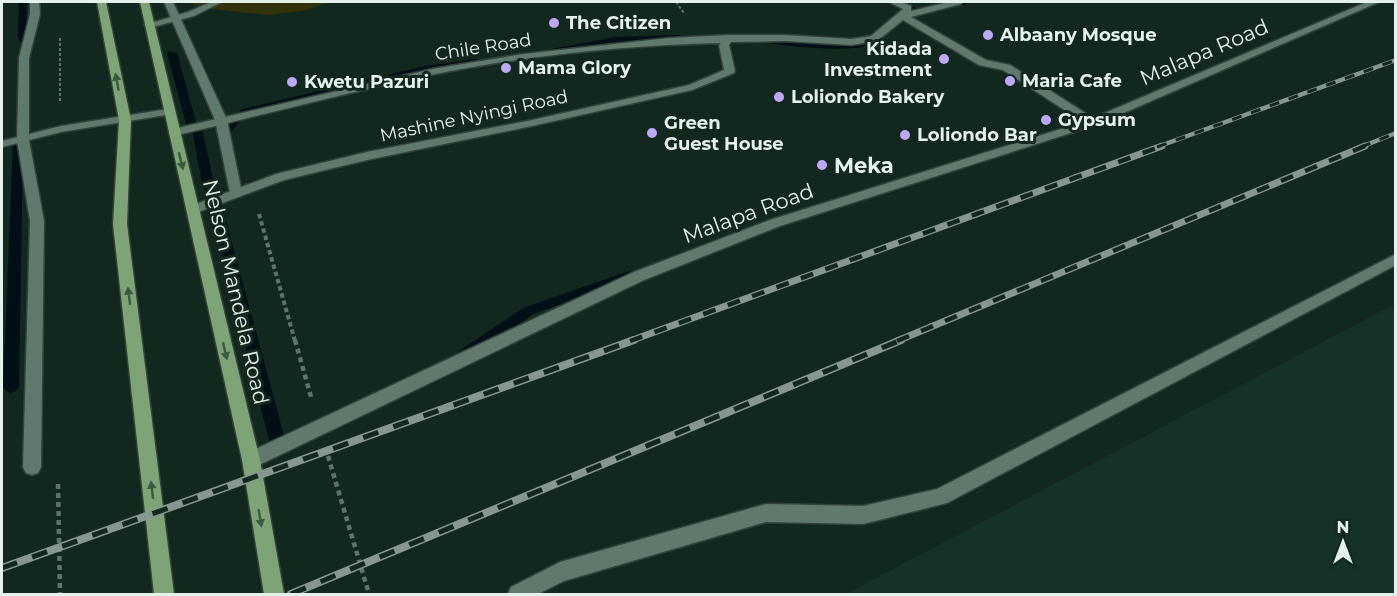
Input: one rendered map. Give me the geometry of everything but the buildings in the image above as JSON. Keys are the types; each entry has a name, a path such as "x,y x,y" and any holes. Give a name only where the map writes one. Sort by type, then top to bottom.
{"main road":[{"path":"101,2 125,120 120,224 164,594"},
{"name":"Nelson Mandela Road","path":"144,2 251,460 274,594"}],"street":[{"path":"32,467 37,221 22,140 24,58 35,14 35,2"},
{"path":"168,2 221,120 236,193"},
{"path":"149,25 174,19 217,2"},
{"path":"894,2 908,8 903,16 983,63 1005,67 1092,123"},
{"name":"Chile Road","path":"173,132 432,72 517,57 632,43 729,38 801,38 851,42 874,39 903,16 958,2"},
{"name":"Malapa Road","path":"251,460 639,276 775,223 1092,123 1374,2"},
{"name":"Mashine Nyingi Road","path":"193,210 280,177 367,156 532,123 692,87 730,71 723,45 729,38"},
{"path":"2,144 61,129 168,112"},
{"path":"518,594 560,572 766,513 863,516 940,497 1395,259"}],"path":[{"path":"252,189 369,594"}],"shaded area":[{"path":"187,2 329,2 304,11 268,15 202,8"},
{"path":"1395,304 1395,594 846,594"}],"waterway":[{"path":"23,2 22,38 26,44 24,56"},
{"path":"900,2 919,12 906,18"},
{"path":"946,7 968,2"},
{"path":"551,52 615,40 680,38"},
{"path":"772,41 837,46 874,42"},
{"path":"172,53 193,131 197,129 209,188"},
{"path":"222,128 223,136 234,121 246,111 425,69 475,62"},
{"path":"11,387 18,145"},
{"path":"215,202 276,436"},
{"path":"464,355 528,311 629,275"}],"railway":[{"path":"1157,147 1396,60"},
{"path":"1361,147 1396,133"},
{"path":"630,341 1162,146"},
{"path":"897,341 1365,146"},
{"path":"2,568 634,340"},
{"path":"291,594 901,340"}],"place":[{"name":"The Citizen","path":"554,23"},
{"name":"Albaany Mosque","path":"988,35"},
{"name":"Kidada Investment","path":"944,59"},
{"name":"Mama Glory","path":"506,68"},
{"name":"Maria Cafe","path":"1010,81"},
{"name":"Kwetu Pazuri","path":"292,82"},
{"name":"Loliondo Bakery","path":"779,97"},
{"name":"Gypsum","path":"1046,120"},
{"name":"Green Guest House","path":"652,133"},
{"name":"Loliondo Bar","path":"905,135"},
{"name":"Meka","path":"822,165"}]}
